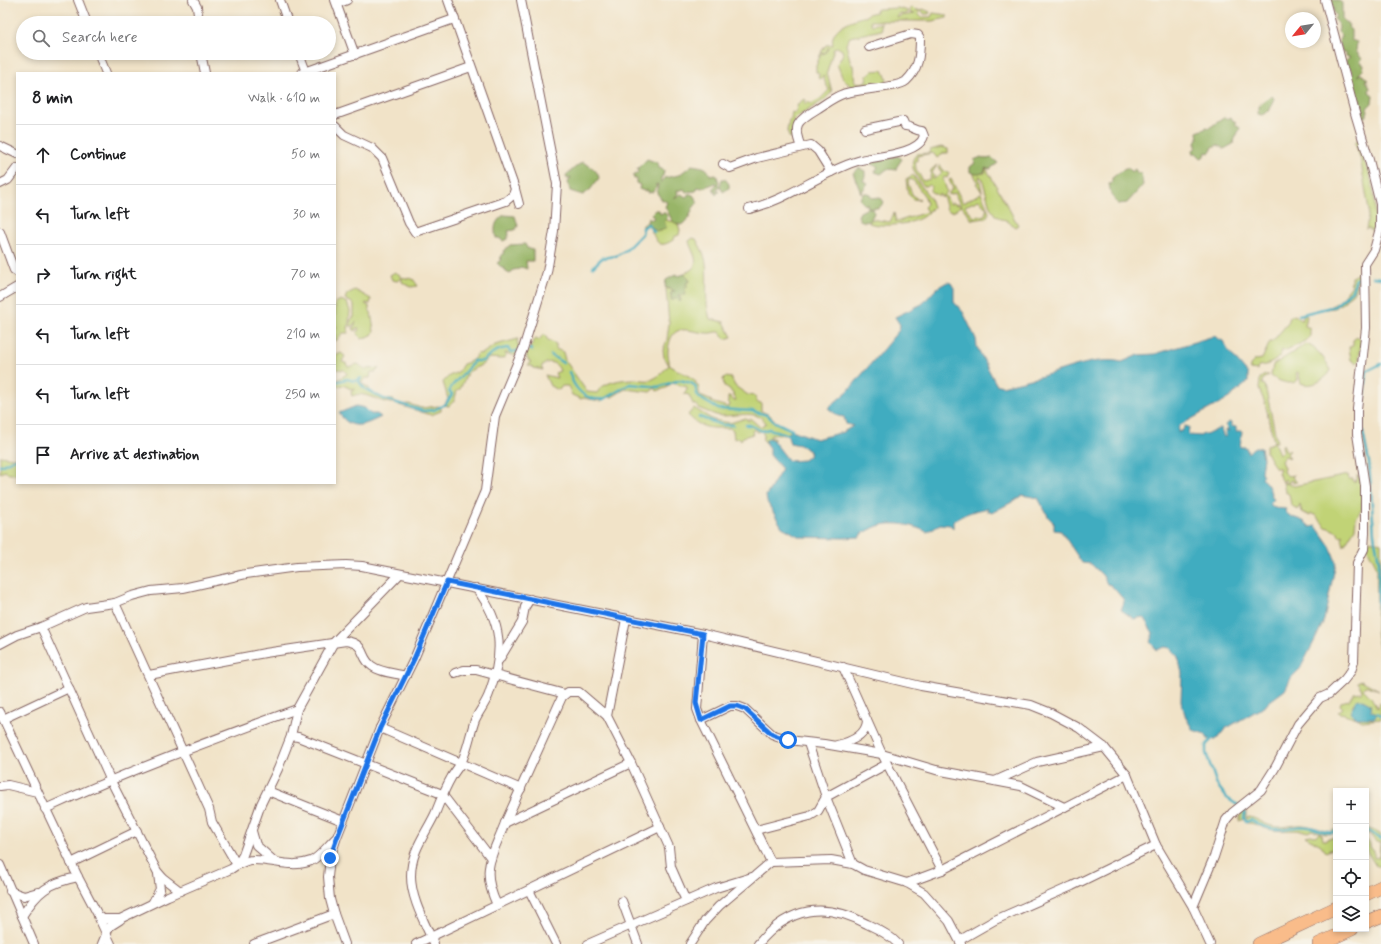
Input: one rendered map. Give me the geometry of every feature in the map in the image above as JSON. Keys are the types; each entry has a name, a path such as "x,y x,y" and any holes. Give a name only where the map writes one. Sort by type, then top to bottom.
{"main road":[{"path":"1369,893 1381,887"},
{"path":"1259,944 1333,909"},
{"path":"1369,921 1381,916"},
{"path":"1319,944 1345,932"}],"street":[{"path":"78,0 84,16"},
{"path":"193,0 197,7 198,16"},
{"path":"280,0 286,16"},
{"path":"347,0 336,2 355,54"},
{"path":"448,0 519,204"},
{"path":"346,944 334,914 330,899 328,877 330,858 380,728 406,676 485,491 495,416 524,349 547,272 554,231 557,184 521,0"},
{"path":"1193,907 1214,857 1226,820 1232,813 1261,790 1275,768 1298,724 1320,698 1329,694 1344,680 1351,671 1354,662 1357,563 1364,549 1365,533 1365,486 1357,434 1357,409 1366,328 1366,264 1374,250 1380,228 1380,204 1325,0"},
{"path":"302,60 308,72 454,19"},
{"path":"801,147 795,128 799,122 812,112 843,94 881,86 895,86 906,81 916,69 918,63 920,38 918,35 911,34 869,47"},
{"path":"101,60 106,72"},
{"path":"202,60 205,72"},
{"path":"336,115 471,67"},
{"path":"749,209 773,201 830,172 867,159 906,151 920,145 924,136 922,130 917,131 911,126 905,126 903,121 865,129"},
{"path":"336,127 344,135 372,148 382,158 409,223 415,232 506,201 513,196 515,189"},
{"path":"724,164 730,168 757,158 811,145 814,146 830,172"},
{"path":"0,146 16,154"},
{"path":"0,184 8,180 16,169"},
{"path":"0,232 14,270 16,271"},
{"path":"0,297 16,288"},
{"path":"0,644 17,635 41,627 86,607 116,603 132,596 151,591 183,588 246,574 297,568 346,565 362,566 447,582 703,634 920,686 1031,705 1051,713 1079,728 1104,747 1127,775 1156,845 1193,907 1210,944"},
{"path":"237,865 290,736 297,709 334,642 400,574"},
{"path":"433,940 420,913 413,891 411,877 412,861 417,844 435,813 442,794 454,772 462,762 473,727 489,695 499,652 494,617 476,588"},
{"path":"497,664 522,622 525,607 530,599"},
{"path":"116,603 209,809 212,822 237,865"},
{"path":"606,716 626,619"},
{"path":"41,627 110,779 157,872 160,889 157,899 151,905"},
{"path":"703,634 696,703 701,720 771,862"},
{"path":"149,675 265,653 346,641 354,642 361,646 369,664 374,668 406,676"},
{"path":"843,667 882,754 942,870"},
{"path":"455,673 471,669 495,674 565,694 574,691 578,692 606,716 631,762 669,846 673,872 686,901"},
{"path":"69,688 2,715 45,809 111,944"},
{"path":"497,905 488,882 491,858 505,822 565,694"},
{"path":"701,720 730,706 737,706 745,709 772,734 788,740 882,754 936,770 1027,788 1064,808"},
{"path":"45,809 110,779 297,709"},
{"path":"836,746 846,743 862,734 867,726 867,721"},
{"path":"380,728 462,762 521,789"},
{"path":"290,736 298,737 442,794 491,858"},
{"path":"808,743 826,797 853,864"},
{"path":"995,781 1037,762 1104,747"},
{"path":"505,822 631,762"},
{"path":"756,830 810,816 818,811 826,797 887,764"},
{"path":"908,883 942,870 1127,775"},
{"path":"0,786 8,785 37,792"},
{"path":"268,791 343,821"},
{"path":"416,944 433,940 497,905 660,827"},
{"path":"252,830 256,845 277,864"},
{"path":"71,863 137,831"},
{"path":"102,944 110,927 120,920 237,865 250,860 277,864 297,864 310,861 337,838"},
{"path":"690,944 705,921 719,906 771,862 831,860 853,864 864,870 908,883 924,893 932,901 949,921 961,942 995,920 1072,886 1156,845"},
{"path":"0,865 34,944"},
{"path":"157,872 180,891"},
{"path":"588,944 727,884 755,876"},
{"path":"10,891 24,896 39,892 57,882 78,877"},
{"path":"529,890 556,944"},
{"path":"22,916 39,892"},
{"path":"622,901 638,944"},
{"path":"758,944 778,923 800,913 816,910 837,911 851,915 880,930 898,944"},
{"path":"258,944 334,914"},
{"path":"98,915 103,919 120,920"}],"green space":[{"path":"1328,0 1338,0 1342,3 1342,20 1349,25 1348,27 1351,30 1351,40 1357,42 1356,51 1362,59 1360,62 1364,65 1363,70 1357,76 1361,74 1368,79 1366,80 1370,88 1369,92 1373,95 1372,103 1367,108 1368,111 1365,117 1358,118 1357,109 1363,105 1359,104 1361,99 1355,100 1356,96 1352,89 1355,87 1352,88 1348,78 1353,73 1352,70 1346,65 1346,60 1350,57 1346,56 1345,52 1342,52 1339,41 1341,35 1338,32 1339,27 1334,18 1336,16 1333,11 1334,8"},
{"path":"912,7 915,10 917,9 917,11 923,9 930,12 929,14 924,14 922,11 918,13 921,17 931,17 933,13 947,15 947,18 933,21 870,21 872,25 881,23 882,30 850,37 846,44 851,64 853,65 855,82 862,83 866,81 867,76 872,71 883,70 887,79 886,82 853,88 843,79 837,64 843,54 842,50 837,47 834,48 827,72 832,92 824,100 794,119 792,129 793,138 789,137 787,131 789,120 791,119 792,112 795,113 798,104 804,99 806,100 804,103 807,104 808,101 811,104 820,99 829,90 823,78 824,76 819,79 818,76 820,75 816,72 816,66 821,53 825,53 821,52 826,45 833,45 835,33 839,28 850,21 876,12 875,11 878,9 898,8 908,11 908,13 904,14 905,15 899,13 897,18 900,16 915,14 910,13 910,8"},
{"path":"1272,96 1274,98 1270,110 1262,115 1258,114 1260,105"},
{"path":"1225,117 1227,119 1231,117 1240,128 1233,144 1224,149 1218,145 1213,147 1209,153 1206,152 1205,156 1201,158 1196,153 1192,153 1196,148 1196,144 1194,143 1198,139 1197,132 1205,129 1206,127 1209,128"},
{"path":"1359,138 1363,151 1361,153 1364,156 1374,195 1375,217 1373,232 1368,228 1366,230 1369,211 1360,157 1355,143"},
{"path":"941,147 948,149 948,153 944,153 937,158 933,153 917,156 917,161 915,161 916,169 923,181 930,179 931,170 937,165 932,173 935,176 932,178 934,179 942,173 938,167 940,165 944,171 949,173 947,178 944,177 943,179 947,191 945,195 950,204 952,203 962,206 952,212 947,210 943,195 941,197 939,193 938,196 930,191 930,185 924,186 918,179 912,162 917,154 929,153 930,150"},
{"path":"898,156 902,159 896,168 897,170 887,169 881,174 875,172 878,167 869,163"},
{"path":"981,157 986,159 992,158 998,163 990,169 985,168 985,171 981,174 970,172 970,167 975,163 974,160"},
{"path":"647,159 658,163 659,168 664,170 663,176 661,177 661,183 664,178 679,175 692,165 700,166 705,168 710,175 716,174 719,182 718,184 720,186 716,189 719,191 716,195 713,188 717,184 716,183 702,188 698,187 696,191 686,192 684,189 677,191 678,194 674,198 681,194 686,197 690,194 693,195 698,202 693,208 688,220 681,225 677,224 671,219 665,207 667,202 662,200 657,193 658,184 655,185 657,186 653,192 648,193 648,190 644,191 639,189 640,185 636,183 636,178 634,179 633,176 638,172 637,169"},
{"path":"582,162 595,170 599,178 590,190 583,195 570,191 568,182 571,178 567,179 566,175"},
{"path":"859,168 865,171 863,181 868,183 861,193 853,173"},
{"path":"986,168 1018,225 1015,227 1006,220 995,215 990,207 982,178 979,176 982,192 976,183 978,182 973,173 985,173"},
{"path":"1125,168 1129,168 1131,172 1135,169 1137,173 1141,173 1143,185 1127,203 1118,204 1111,195 1109,184 1112,182 1112,178"},
{"path":"913,175 930,198 933,207 931,210 919,219 902,224 883,225 869,223 871,219 890,222 894,213 896,222 927,212 924,207 927,204 925,197 913,180 909,179 908,184 913,196 920,200 913,199 908,194 906,179"},
{"path":"722,179 725,179 729,184 729,188 723,192 720,186"},
{"path":"951,179 963,203 981,193 987,206 985,207 979,200 965,206 974,217 985,215 987,207 989,213 986,218 972,220 958,201 955,193 949,195 949,192 953,189 949,180"},
{"path":"864,193 868,193 872,198 880,197 884,202 879,208 869,208 873,210 874,213 870,221 865,222 860,220 858,216 860,212 868,208 867,204 865,205 860,200"},
{"path":"655,210 659,210 660,214 664,212 668,217 664,221 666,227 661,231 656,231 647,222 648,218 650,220 654,218 651,214"},
{"path":"504,215 515,216 518,226 515,230 508,231 509,234 507,239 503,241 496,238 495,228 498,220"},
{"path":"667,219 668,221 678,224 680,230 679,235 667,243 659,243 647,225 642,226 647,222 656,231 661,231 665,224 664,220"},
{"path":"693,238 696,239 705,260 707,305 710,319 724,322 732,337 725,339 720,332 709,333 687,330 677,331 670,341 668,352 669,365 664,357 663,350 667,340 669,323 666,288 675,291 670,294 671,296 681,299 679,295 683,292 686,283 690,281 684,274 692,269 695,262 689,241"},
{"path":"525,244 527,248 533,250 533,261 526,261 527,269 521,267 513,270 510,274 506,272 504,267 503,269 497,263 500,261 501,255 504,253 503,251 510,245"},
{"path":"395,272 400,275 400,277 413,279 418,286 411,287 402,282 402,278 397,281 392,280 390,275"},
{"path":"1358,273 1362,274 1361,280 1356,283 1355,285 1357,286 1352,294 1335,308 1325,309 1339,302 1352,285 1350,283 1352,282 1352,277"},
{"path":"677,274 678,276 685,274 690,281 686,283 688,287 685,287 685,295 679,295 680,302 675,297 674,300 671,300 671,292 675,291 665,287 666,280"},
{"path":"355,290 371,299 370,304 365,304 369,306 369,310 371,312 374,331 372,335 362,339 357,334 359,328 356,328 356,331 353,329 356,322 351,327 350,325 351,319 354,317 354,304 345,299 347,294"},
{"path":"341,300 347,303 350,311 348,333 343,333 336,341 337,327 336,302"},
{"path":"1295,315 1302,321 1304,315 1307,316 1305,326 1310,328 1310,336 1306,341 1284,351 1282,350 1279,357 1270,364 1259,366 1257,370 1250,369 1250,365 1255,360 1262,359 1270,342 1272,342 1288,323 1290,317"},
{"path":"544,334 548,340 556,344 556,349 563,352 565,360 587,392 597,393 603,386 613,382 629,379 651,380 660,375 669,365 696,381 695,383 698,385 700,396 712,401 711,402 727,407 729,407 730,404 728,402 728,397 730,396 734,401 736,400 732,392 724,386 723,379 725,377 731,378 735,386 748,395 755,396 757,402 761,403 761,411 770,415 778,424 792,430 787,435 771,434 770,437 774,438 774,440 769,438 766,440 766,444 762,439 764,436 762,431 757,432 755,429 752,431 753,434 743,437 741,440 740,438 734,439 733,430 730,428 712,428 702,426 688,415 694,408 713,420 730,423 746,418 748,421 751,419 760,427 766,423 762,418 750,414 722,416 698,408 698,406 693,404 689,395 684,394 687,387 672,383 666,388 657,391 655,388 650,392 625,389 612,397 608,396 601,401 581,399 572,395 568,386 562,386 559,390 550,386 545,375 557,378 555,373 560,371 557,365 553,363 546,363 541,367 543,370 533,368 533,366 528,366 531,362 528,360 526,354 535,339 539,340"},
{"path":"1357,337 1361,340 1359,361 1356,363 1351,360 1349,347 1353,346 1353,340"},
{"path":"518,339 517,343 520,347 516,356 505,353 505,355 507,355 502,359 489,358 483,364 468,372 460,389 457,391 454,401 449,406 444,405 448,399 443,382 449,376 458,372 463,364 475,358 477,354 483,353 495,345"},
{"path":"1306,344 1318,351 1324,358 1331,370 1326,377 1314,384 1305,384 1301,383 1298,372 1296,373 1298,380 1292,383 1280,381 1271,376 1273,365"},
{"path":"341,353 345,356 342,362 346,363 348,367 358,364 365,369 379,368 376,372 371,372 370,378 366,378 361,383 369,388 369,391 384,399 394,400 397,403 385,402 363,395 352,396 351,392 355,388 351,389 343,385 336,387 336,380 347,374 344,370 336,369 336,356"},
{"path":"1265,375 1269,375 1263,379 1262,384 1265,385 1277,442 1274,442 1265,403 1259,389 1260,378"},
{"path":"409,404 421,408 439,406 441,411 431,415 399,405"},
{"path":"1274,442 1279,454 1283,451 1283,444 1286,451 1290,450 1287,454 1290,458 1285,456 1281,461 1284,468 1283,472 1288,476 1294,475 1292,477 1297,482 1292,483 1294,481 1290,480 1289,483 1287,483 1285,479 1283,482 1278,473 1280,468 1276,468 1269,458 1266,452 1266,446"},
{"path":"0,456 14,458 16,456 16,474 9,474 5,471 0,473"},
{"path":"1348,475 1349,479 1353,479 1353,482 1357,480 1357,475 1359,476 1361,481 1359,481 1362,484 1362,509 1356,518 1355,528 1344,546 1342,538 1344,535 1339,536 1338,532 1326,527 1315,515 1311,514 1310,516 1302,512 1300,505 1298,510 1291,505 1289,494 1285,492 1283,482 1294,486"},
{"path":"1370,540 1381,543 1381,657 1376,632 1377,569 1368,547"},
{"path":"1361,680 1379,690 1368,686 1365,686 1363,689 1371,697 1377,708 1379,703 1381,704 1381,719 1362,721 1338,712 1343,708 1340,705 1341,702 1349,700 1354,693 1361,692 1362,690 1357,682","holes":["1355,702 1372,708 1370,710 1377,714 1372,719 1368,717 1357,718 1351,711 1353,710 1353,704"]},
{"path":"1246,807 1246,819 1249,817 1276,827 1303,825 1330,832 1333,830 1333,833 1326,834 1312,830 1308,832 1299,830 1273,830 1246,823 1245,819 1239,821 1242,810"},
{"path":"1369,829 1381,835 1381,863 1379,866 1376,866 1369,855 1369,843 1370,847 1374,850 1374,858 1379,857 1380,843 1376,842 1369,833"},
{"path":"1319,833 1322,835 1323,840 1333,837 1333,848 1326,852 1321,845 1305,836 1315,836"}],"water":[{"path":"947,282 951,283 954,288 954,302 963,312 976,339 977,347 996,384 1002,386 1091,362 1122,362 1138,355 1155,354 1214,336 1223,341 1228,350 1248,374 1248,382 1229,398 1179,426 1178,432 1182,431 1185,426 1189,427 1188,435 1201,436 1203,433 1206,435 1220,428 1224,437 1226,436 1225,430 1229,431 1225,425 1229,422 1231,423 1231,426 1236,427 1236,431 1242,431 1240,447 1246,447 1248,453 1255,447 1261,448 1263,458 1261,472 1263,476 1261,478 1268,486 1271,496 1274,499 1270,504 1275,508 1286,509 1285,511 1288,514 1304,521 1310,527 1316,526 1330,546 1336,562 1324,620 1300,669 1291,678 1285,690 1258,710 1225,729 1217,739 1208,739 1205,734 1193,730 1186,718 1181,701 1182,673 1178,657 1170,648 1165,647 1157,650 1150,642 1153,633 1143,617 1134,619 1121,610 1124,602 1123,599 1111,585 1107,584 1103,576 1091,564 1082,563 1061,531 1054,530 1054,523 1049,518 1038,498 1022,495 992,513 987,511 988,508 969,513 961,516 953,522 953,528 950,525 940,524 927,532 916,527 891,524 876,527 861,534 860,537 843,538 800,537 782,527 767,502 766,496 782,469 770,455 770,449 766,444 766,440 769,438 772,439 789,461 804,460 809,456 810,451 800,445 790,443 787,434 792,430 816,439 843,432 853,426 846,424 844,417 838,416 828,408 848,391 899,330 900,325 895,317 922,304 937,288"},
{"path":"356,406 365,408 371,414 377,414 381,417 364,424 353,425 348,423 339,413"},
{"path":"1361,699 1370,704 1372,708 1370,710 1377,713 1375,718 1357,718 1350,712 1356,700"}],"waterway":[{"path":"593,267 602,258 616,256 626,250 642,234 643,228 648,224 654,232"},
{"path":"1299,315 1335,306 1352,290 1356,279 1362,277"},
{"path":"1373,277 1381,278"},
{"path":"336,382 347,379 355,381 361,378 359,382 365,389 384,399 423,411 434,410 446,404 452,394 449,391 470,365 473,364 473,361 483,361 488,356 500,349 508,348 510,352 518,351"},
{"path":"551,355 563,363"},
{"path":"1381,364 1367,371 1362,428 1369,462 1374,534 1379,562 1378,601 1381,642"},
{"path":"569,372 574,384 581,393 597,399 604,399 630,384 658,387 680,380 691,383 695,386 698,397 718,409 752,411 767,415 775,422 792,430"},
{"path":"699,417 722,425 733,425"},
{"path":"746,425 750,425 762,431 769,429 787,434"},
{"path":"0,466 16,458"},
{"path":"1377,713 1381,715"},
{"path":"1212,739 1206,745 1206,753 1217,785 1227,798 1245,810 1244,818 1246,822 1251,820 1264,827 1274,829 1305,827 1333,833"},
{"path":"1369,832 1381,839"}],"route":[{"path":"330,858 380,728 414,659 447,582 703,634 696,703 701,720 730,706 737,706 745,709 772,734 788,740"}]}
